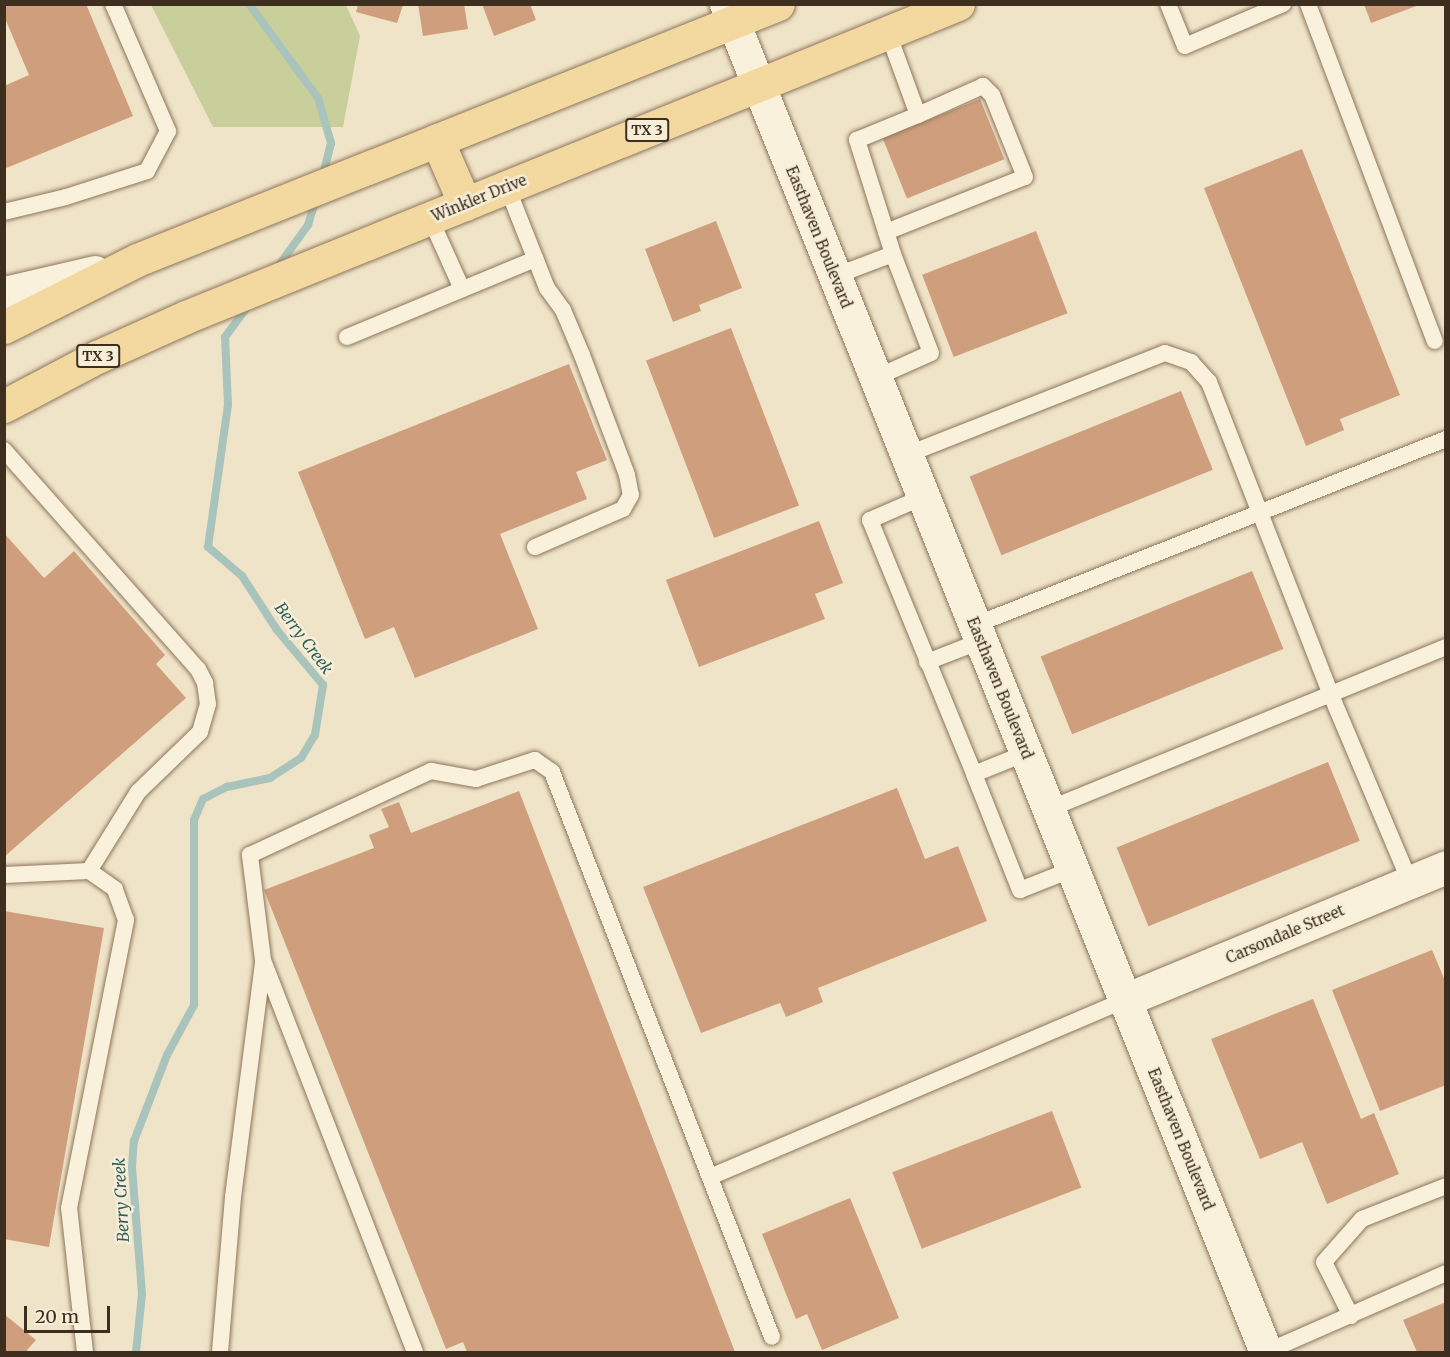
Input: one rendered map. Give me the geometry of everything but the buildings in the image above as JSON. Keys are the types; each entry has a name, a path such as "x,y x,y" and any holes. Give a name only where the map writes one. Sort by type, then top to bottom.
{"main road":[{"path":"4,327 137,260 437,140 730,14 778,4"},
{"name":"Winkler Drive","path":"7,403 186,317 958,4"},
{"path":"437,140 465,204"}],"street":[{"name":"Easthaven Boulevard","path":"730,14 1266,1352"},
{"path":"4,293 137,260"},
{"name":"Carsondale Street","path":"1125,1000 1446,867"}],"lane":[{"path":"4,212 147,171 168,131 113,4"},
{"path":"1168,4 1185,46 1283,4"},
{"path":"1308,4 1435,341"},
{"path":"888,33 918,115"},
{"path":"875,378 931,353 893,254 886,232 857,140 983,86 992,95 1025,177 886,232"},
{"path":"507,187 535,259 582,355 627,475 631,495 623,509 535,547"},
{"path":"430,218 462,289"},
{"path":"835,276 893,254"},
{"path":"347,337 535,259"},
{"path":"906,455 1165,353 1191,362 1209,382 1331,695 1410,882"},
{"path":"927,662 978,633 1259,512 1446,439"},
{"path":"4,450 198,669 205,683 208,705 200,732 138,792 89,871"},
{"path":"923,497 870,520 927,662 1020,890 1073,869"},
{"path":"1048,810 1446,647"},
{"path":"974,774 1026,753"},
{"path":"415,1353 263,960 250,855 431,771 476,779 535,760 552,772 772,1337"},
{"path":"4,875 89,871 115,889 126,920 69,1208 85,1353"},
{"path":"220,1353 233,1197 263,960"},
{"path":"710,1177 1125,1000"},
{"path":"1351,1316 1324,1262 1362,1219 1446,1186"},
{"path":"1266,1352 1446,1273"}],"green space":[{"path":"151,5 346,5 360,36 343,127 213,127"}],"waterway":[{"name":"Berry Creek","path":"249,4 318,98 331,143 322,178"},
{"name":"Berry Creek","path":"277,268 308,225 316,199"},
{"name":"Berry Creek","path":"136,1352 142,1294 132,1167 134,1141 167,1055 194,1005 194,820 203,799 227,787 270,778 301,758 315,735 323,685 277,630 242,576 208,547 228,405 225,337 251,302"}]}
